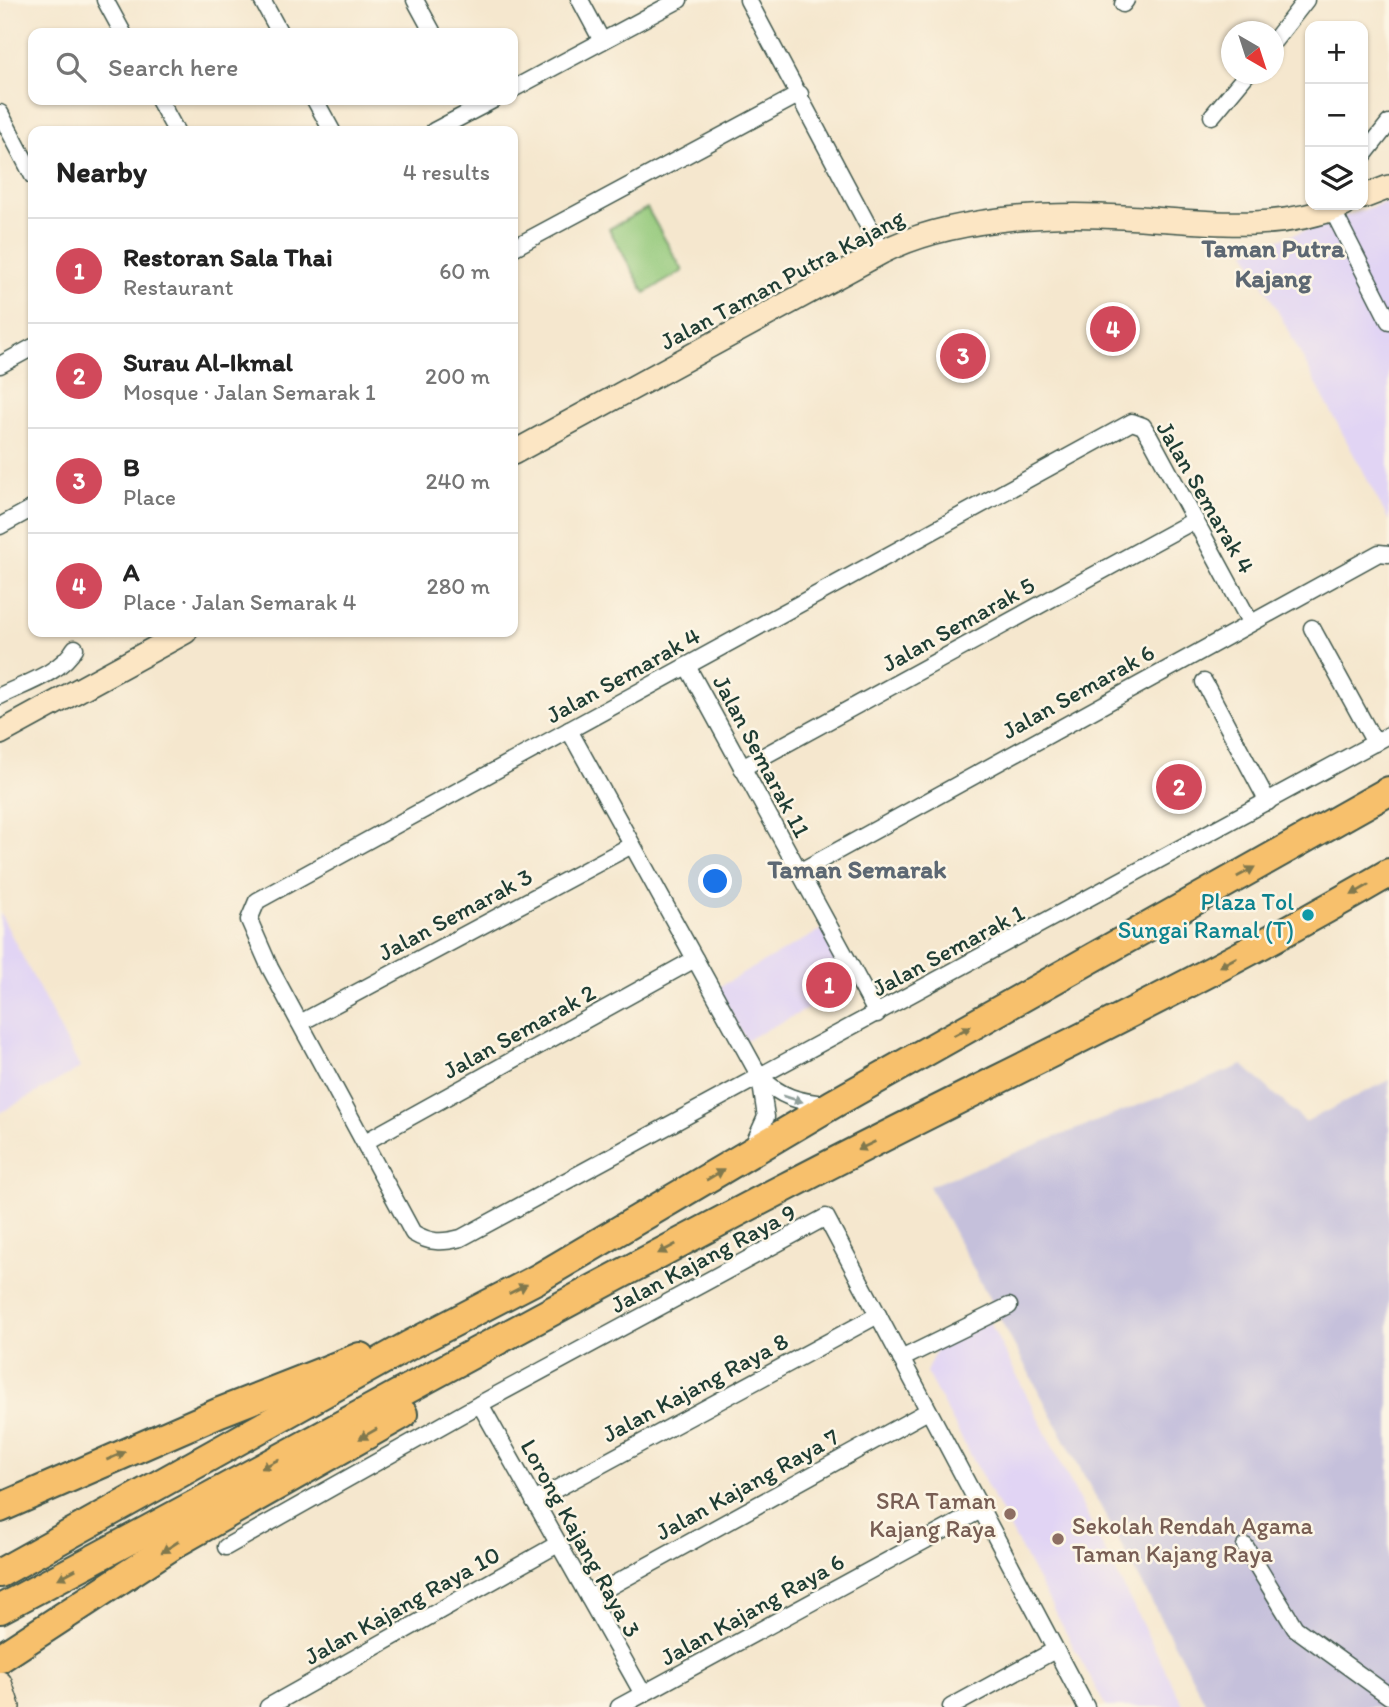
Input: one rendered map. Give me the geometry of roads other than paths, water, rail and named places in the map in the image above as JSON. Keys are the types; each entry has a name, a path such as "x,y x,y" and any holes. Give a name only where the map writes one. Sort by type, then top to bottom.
{"highway":[{"path":"0,1573 457,1320 537,1279 833,1104 1389,791"},
{"path":"0,1609 793,1183 1037,1062 1298,926 1389,873"},
{"path":"0,1508 279,1388 457,1320"},
{"path":"0,1658 32,1640 179,1541 436,1395 503,1339"},
{"path":"0,1518 53,1483"},
{"path":"0,1628 14,1636 32,1640"}],"street":[{"path":"105,0 120,28"},
{"path":"262,0 276,28"},
{"path":"415,0 430,28"},
{"path":"580,0 602,41"},
{"path":"518,86 678,0"},
{"path":"748,0 882,252"},
{"path":"1284,27 1306,0"},
{"path":"1212,116 1239,84"},
{"path":"518,245 800,94"},
{"path":"162,105 173,126"},
{"path":"318,105 329,126"},
{"path":"441,126 471,105"},
{"path":"0,113 28,166"},
{"path":"1368,150 1389,123"},
{"path":"1368,195 1389,187"},
{"name":"Jalan Taman Putra Kajang","path":"518,450 882,252 925,233 1042,216 1119,216 1260,225 1287,222 1328,210"},
{"path":"1339,210 1389,321"},
{"path":"0,365 28,350"},
{"name":"Jalan Semarak 4","path":"413,1233 300,1023 249,920 257,901 1132,422 1143,426 1250,622"},
{"path":"0,526 28,511"},
{"name":"Jalan Semarak 5","path":"743,768 1195,520"},
{"name":"Jalan Semarak 6","path":"799,872 1250,622 1384,554"},
{"path":"1312,628 1382,739"},
{"path":"0,733 176,637"},
{"path":"0,696 58,667 69,659 75,648"},
{"name":"Jalan Semarak 11","path":"688,666 877,1014"},
{"path":"1204,682 1268,802"},
{"path":"569,730 760,1077 779,1094 789,1098 833,1104"},
{"name":"Jalan Semarak 1","path":"413,1233 426,1240 445,1243 461,1238 1382,739"},
{"name":"Jalan Semarak 3","path":"300,1023 632,845"},
{"name":"Jalan Semarak 2","path":"365,1142 695,959"},
{"path":"748,1156 766,1117 760,1077"},
{"name":"Jalan Kajang Raya 9","path":"226,1547 480,1404 825,1217 1086,1707"},
{"path":"901,1359 1009,1306"},
{"name":"Jalan Kajang Raya 8","path":"534,1500 878,1315"},
{"name":"Lorong Kajang Raya 3","path":"480,1404 643,1694"},
{"name":"Jalan Kajang Raya 7","path":"589,1598 928,1410"},
{"name":"Jalan Kajang Raya 6","path":"619,1707 981,1510"},
{"name":"Jalan Kajang Raya 10","path":"268,1707 558,1544"},
{"path":"1245,1546 1294,1628 1389,1696"},
{"path":"951,1707 1055,1650"},
{"path":"0,1683 8,1707"}],"place":[{"name":"A","path":"1113,329"},
{"name":"B","path":"963,356"},
{"name":"Surau Al-Ikmal","path":"1179,787"},
{"name":"Plaza Tol Sungai Ramal (T)","path":"1308,915"},
{"name":"Restoran Sala Thai","path":"829,985"},
{"name":"SRA Taman Kajang Raya","path":"1010,1514"},
{"name":"Sekolah Rendah Agama Taman Kajang Raya","path":"1058,1539"}],"district":[{"name":"Taman Putra Kajang","path":"1273,263"},
{"name":"Taman Semarak","path":"857,869"}]}
